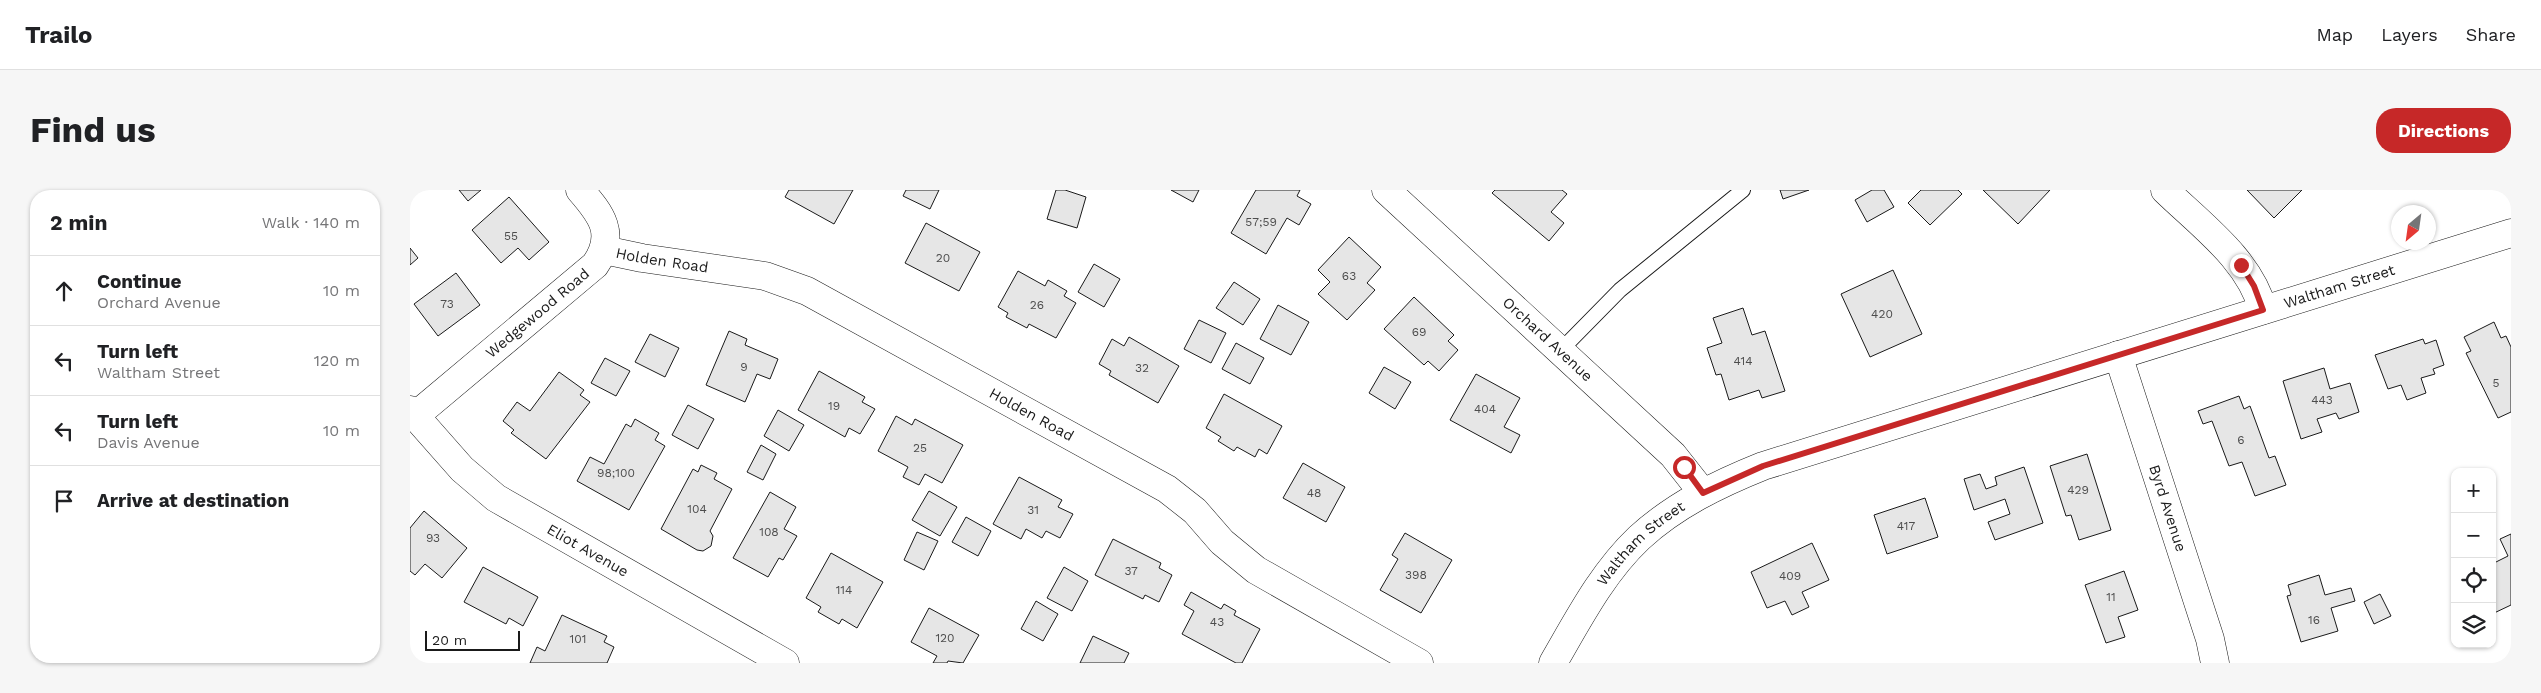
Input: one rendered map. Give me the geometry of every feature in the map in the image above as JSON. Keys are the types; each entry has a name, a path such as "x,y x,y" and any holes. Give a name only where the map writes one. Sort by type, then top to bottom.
{"street":[{"path":"580,190 604,222 606,232 604,250"},
{"path":"2165,190 2241,265 2254,286 2263,310"},
{"name":"Orchard Avenue","path":"1388,191 1673,454 1703,493"},
{"name":"Waltham Street","path":"1553,663 1597,590 1623,555 1654,525 1703,493 1763,466 2511,233"},
{"name":"Wedgewood Road","path":"412,413 588,272 604,250"},
{"name":"Holden Road","path":"604,250 642,258 765,276 827,300 1167,488 1195,511 1222,542 1256,570 1419,663"},
{"name":"Byrd Avenue","path":"2118,356 2210,639 2215,663"},
{"name":"Eliot Avenue","path":"412,413 462,469 496,498 786,663"}],"lane":[{"path":"1561,350 1620,290 1742,190"}],"building":[{"path":"459,190 481,190 468,201"},
{"path":"789,190 853,190 834,224 785,197"},
{"path":"906,190 939,190 930,209 903,196"},
{"path":"1056,190 1065,190 1086,197 1077,228 1047,219"},
{"path":"1171,190 1199,190 1193,202"},
{"path":"1256,190 1300,190 1297,196 1311,204 1299,225 1287,218 1266,254 1231,233"},
{"path":"1495,190 1562,190 1567,194 1551,212 1564,223 1549,241 1492,193"},
{"path":"1780,190 1809,190 1783,199"},
{"path":"1872,190 1884,190 1894,207 1867,222 1855,200"},
{"path":"1921,190 1958,190 1962,194 1930,225 1908,203"},
{"path":"1983,190 2050,190 2018,224"},
{"path":"2247,190 2302,190 2274,218"},
{"path":"509,197 549,242 529,260 518,248 501,263 472,230"},
{"path":"926,223 980,252 959,291 905,263"},
{"path":"1349,237 1381,267 1367,283 1375,290 1347,320 1318,294 1330,282 1318,270"},
{"path":"410,248 418,258 410,265"},
{"path":"1094,264 1120,279 1104,307 1078,292"},
{"path":"1893,270 1922,334 1870,357 1841,294"},
{"path":"1018,271 1045,286 1048,280 1067,291 1064,296 1076,303 1056,338 1029,324 1027,328 1006,317 1008,313 998,307"},
{"path":"456,273 480,305 438,336 414,304"},
{"path":"1234,282 1260,299 1243,325 1216,308"},
{"path":"1414,297 1454,335 1448,341 1458,350 1439,371 1428,361 1424,365 1384,329"},
{"path":"1278,305 1309,322 1291,355 1260,339"},
{"path":"1743,308 1752,335 1765,331 1785,391 1762,398 1759,390 1729,400 1721,374 1716,375 1707,348 1722,343 1713,318"},
{"path":"1199,320 1226,333 1211,363 1184,349"},
{"path":"2494,322 2501,338 2506,336 2511,347 2511,412 2498,418 2466,353 2471,351 2464,337"},
{"path":"729,331 747,339 745,345 778,359 770,379 757,374 745,402 706,385"},
{"path":"650,334 679,348 665,377 635,362"},
{"path":"1129,337 1179,366 1158,403 1109,375 1111,371 1099,364 1112,339 1124,346"},
{"path":"2423,339 2425,344 2436,340 2444,365 2433,369 2435,374 2421,378 2426,393 2407,400 2401,385 2388,389 2375,355"},
{"path":"1236,343 1264,358 1250,384 1222,369"},
{"path":"605,358 630,371 616,396 591,383"},
{"path":"1384,367 1411,382 1395,409 1369,393"},
{"path":"2324,368 2330,389 2350,383 2359,412 2339,419 2336,413 2317,419 2322,432 2301,439 2283,381"},
{"path":"819,371 865,397 862,402 875,409 860,434 849,428 845,437 798,410"},
{"path":"559,372 584,390 580,395 590,402 546,459 511,433 514,430 503,421 517,402 530,411"},
{"path":"1476,374 1520,398 1504,427 1520,435 1511,453 1450,420"},
{"path":"1224,394 1282,426 1267,454 1259,449 1255,457 1237,447 1234,451 1218,441 1221,437 1206,428"},
{"path":"2239,396 2244,409 2250,406 2269,458 2275,456 2286,485 2255,496 2242,462 2229,466 2212,421 2203,424 2198,411"},
{"path":"688,405 714,419 698,449 672,435"},
{"path":"778,410 804,425 789,451 764,436"},
{"path":"896,416 912,425 915,419 963,445 942,483 925,474 919,485 903,477 908,467 878,451"},
{"path":"635,419 659,433 655,440 665,446 629,510 577,481 590,457 604,464 626,424 631,427"},
{"path":"761,445 776,454 763,480 747,472"},
{"path":"2087,454 2111,530 2079,540 2071,515 2066,516 2050,466"},
{"path":"1303,463 1345,487 1326,522 1283,498"},
{"path":"701,465 717,473 714,479 732,489 710,531 713,536 711,546 703,551 697,550 661,529 693,469 698,472"},
{"path":"2024,467 2043,523 1995,540 1988,522 2010,514 2005,499 1974,510 1964,479 1980,474 1986,489 1997,485 1995,477"},
{"path":"1019,477 1062,500 1058,507 1073,514 1060,538 1046,531 1042,538 1026,529 1021,539 993,524"},
{"path":"929,491 957,507 940,536 912,520"},
{"path":"770,492 796,507 784,529 797,536 783,560 779,558 768,577 733,558"},
{"path":"1925,498 1938,537 1887,554 1874,515"},
{"path":"424,511 467,548 442,578 425,564 415,575 410,571 410,528"},
{"path":"966,517 991,531 978,556 952,542"},
{"path":"917,532 938,541 924,570 904,560"},
{"path":"1405,533 1452,560 1421,613 1380,590 1398,559 1392,555"},
{"path":"2511,534 2511,605 2496,612 2496,562 2508,556 2500,539"},
{"path":"1113,539 1161,563 1159,568 1172,575 1159,602 1145,595 1143,599 1095,575"},
{"path":"1812,543 1829,580 1802,592 1809,607 1792,615 1785,601 1767,608 1751,572"},
{"path":"831,553 883,582 857,628 842,619 839,624 818,612 821,607 806,598"},
{"path":"483,567 538,597 523,626 509,618 506,624 464,602"},
{"path":"1064,567 1088,581 1072,611 1047,598"},
{"path":"2124,571 2138,610 2118,617 2125,637 2106,643 2085,585"},
{"path":"2319,575 2325,595 2351,588 2355,601 2331,608 2338,631 2301,642 2287,596 2291,595 2288,585"},
{"path":"1191,592 1221,609 1224,604 1236,611 1234,615 1260,629 1242,663 1236,663 1182,634 1194,611 1184,605"},
{"path":"2380,594 2391,616 2374,624 2364,602"},
{"path":"1036,601 1058,614 1043,641 1021,629"},
{"path":"929,608 979,635 963,663 948,661 947,663 933,663 937,656 911,642"},
{"path":"562,615 607,636 604,642 614,647 607,663 530,663 537,647 545,651"},
{"path":"1093,636 1129,653 1124,663 1080,663"}],"route":[{"path":"1684,467 1703,493 1763,466 2263,310 2260,298 2241,265"}]}
